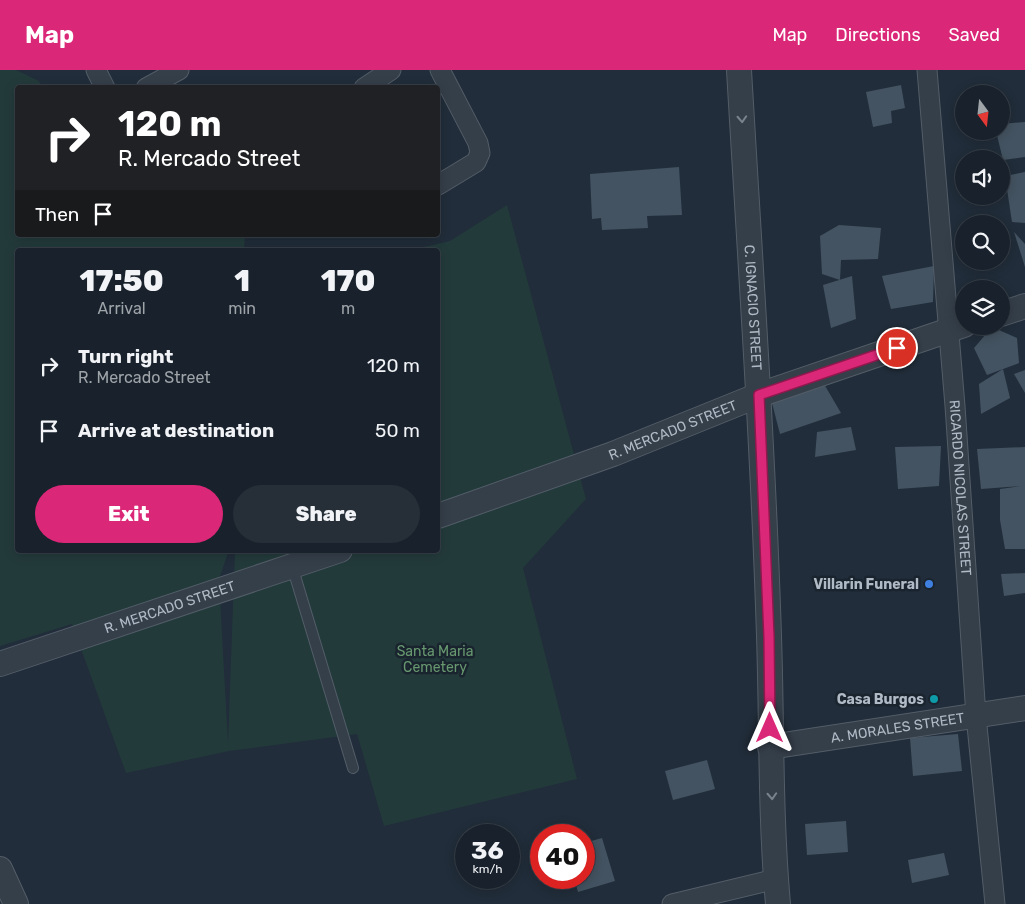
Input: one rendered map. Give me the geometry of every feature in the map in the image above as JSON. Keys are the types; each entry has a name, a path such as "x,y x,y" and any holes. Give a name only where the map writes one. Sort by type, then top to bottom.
{"street":[{"path":"96,70 104,85"},
{"path":"152,85 179,70"},
{"path":"368,85 391,70"},
{"path":"440,70 478,143 480,153 476,162 440,184"},
{"name":"C. IGNACIO STREET","path":"739,70 759,395 769,637 770,747 778,904"},
{"name":"RICARDO NICOLAS STREET","path":"927,70 955,319"},
{"path":"1010,311 1025,306"},
{"name":"R. MERCADO STREET","path":"440,515 613,454 759,395 955,328"},
{"name":"RICARDO NICOLAS STREET","path":"956,335 976,716 995,904"},
{"name":"R. MERCADO STREET","path":"0,664 331,553"},
{"name":"A. MORALES STREET","path":"770,747 1025,708"},
{"path":"0,869 16,904"},
{"path":"672,904 776,879"}],"lane":[{"path":"292,566 353,768"}],"green space":[{"name":"Santa Maria Cemetery","path":"0,70 16,70 39,81 41,85 15,85 15,237 245,237 244,248 15,248 15,553 228,553 219,579 228,743 235,553 440,553 440,248 420,248 450,241 507,205 586,499 523,568 577,779 384,826 357,734 229,751 126,773 72,624 0,646"}],"building":[{"path":"901,85 905,108 891,111 892,123 873,127 866,92"},
{"path":"1025,122 1025,157 1010,159 1010,150 1001,150 998,140 1010,140 1010,123"},
{"path":"679,167 682,215 647,216 648,228 602,230 601,218 592,219 590,174"},
{"path":"1025,172 1025,223 1012,222 1009,205 1010,175"},
{"path":"839,225 881,228 878,259 841,260 840,280 822,274 820,236"},
{"path":"1014,232 1025,244 1025,267"},
{"path":"934,266 933,302 891,309 882,276"},
{"path":"852,276 856,319 831,328 823,285"},
{"path":"985,335 1010,335 1017,338 1019,363 987,375 974,348"},
{"path":"1003,369 1010,398 981,414 979,384"},
{"path":"1025,370 1025,393 1014,374"},
{"path":"824,384 841,413 780,434 772,403"},
{"path":"851,427 856,450 815,457 817,432"},
{"path":"941,446 939,486 898,489 895,447"},
{"path":"1025,447 1025,549 1005,549 1000,520 1000,489 1022,486 981,489 977,449"},
{"path":"1025,573 1025,593 1004,596 1001,574"},
{"path":"958,734 962,771 913,776 910,738"},
{"path":"707,760 715,789 673,800 665,771"},
{"path":"846,821 848,852 807,855 805,824"},
{"path":"602,838 615,881 595,887 595,840"},
{"path":"944,853 949,875 912,883 908,860"},
{"path":"577,889 588,889 578,892"}],"place":[{"name":"Villarin Funeral","path":"929,584"},
{"name":"Casa Burgos","path":"934,699"}],"route":[{"path":"770,728 769,637 759,395 897,348"}]}
